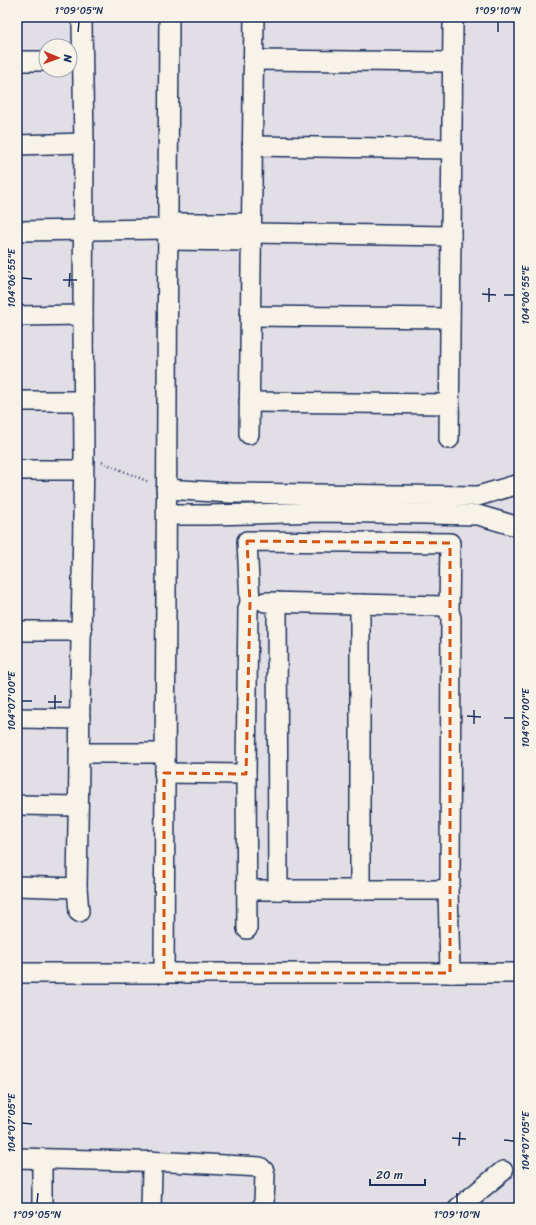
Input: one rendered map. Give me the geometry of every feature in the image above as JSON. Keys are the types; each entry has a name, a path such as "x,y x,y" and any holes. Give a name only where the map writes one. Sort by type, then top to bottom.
{"street":[{"path":"164,973 169,17"},
{"path":"249,434 254,17"},
{"path":"78,48 82,23"},
{"path":"449,439 453,24"},
{"path":"253,60 453,62"},
{"path":"17,62 38,61"},
{"path":"78,78 84,143 82,315 84,462 77,888 79,912"},
{"path":"17,144 84,143"},
{"path":"252,146 452,148"},
{"path":"17,231 84,230 451,236"},
{"path":"17,316 82,315"},
{"path":"250,316 450,318"},
{"path":"17,401 84,401"},
{"path":"249,402 449,404"},
{"path":"17,470 84,462"},
{"path":"166,489 230,493 478,496 519,484"},
{"path":"167,515 323,512 478,515 519,527"},
{"path":"247,929 246,774 248,609 250,603 247,542 450,543 450,882 448,888 450,973"},
{"path":"250,603 256,601 445,606 449,611"},
{"path":"277,602 278,890"},
{"path":"360,604 360,890"},
{"path":"17,631 82,631"},
{"path":"17,718 80,719"},
{"path":"79,753 164,753"},
{"path":"164,773 246,774"},
{"path":"17,805 78,806"},
{"path":"17,886 77,888"},
{"path":"247,890 439,890 448,888"},
{"path":"17,972 519,974"},
{"path":"17,1158 151,1161 260,1168 263,1169 265,1175 264,1203 261,1208"},
{"path":"42,1159 42,1208"},
{"path":"151,1161 151,1208"},
{"path":"458,1208 503,1171"}],"path":[{"path":"84,462 166,489"}],"highlighted area":[{"path":"247,541 450,543 450,973 164,973 164,773 246,774 250,603"}]}
